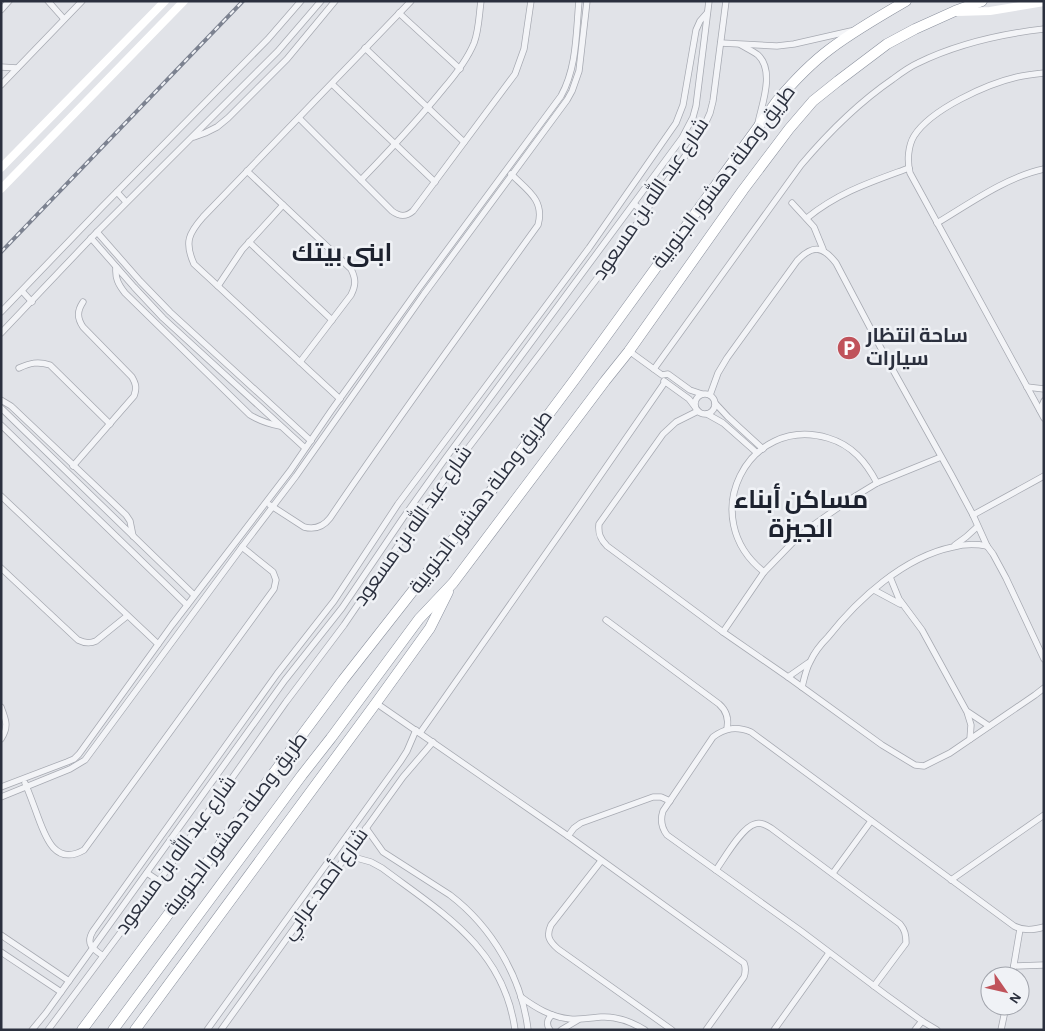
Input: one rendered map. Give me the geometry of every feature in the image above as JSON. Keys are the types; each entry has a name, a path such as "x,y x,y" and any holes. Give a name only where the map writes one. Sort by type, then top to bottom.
{"highway":[{"name":"طريق وصلة دهشور الجنوبية","path":"82,1030 343,680 495,486 575,380 777,101 801,74 828,50 858,29 906,1"},
{"name":"طريق وصلة دهشور الجنوبية","path":"113,1030 419,619 453,582 629,351 743,190 789,129 813,101 887,44 916,29 982,1"},
{"path":"135,1030 430,628 453,582"}],"street":[{"path":"1,10 9,1"},
{"path":"48,1 64,19"},
{"path":"1,85 82,1"},
{"path":"1,168 165,1"},
{"path":"1,189 184,1"},
{"path":"1,312 116,192 268,39 301,1"},
{"path":"1,333 126,202 278,51 320,1"},
{"path":"192,137 217,127 287,59 334,1"},
{"path":"340,398 194,264 190,256 190,238 193,229 203,216 411,1"},
{"path":"361,180 428,108 460,69 474,42 481,1"},
{"path":"299,118 392,211 397,215 409,215 515,74 524,49 532,1"},
{"path":"1,787 67,762 79,754 172,625 290,471 466,223 561,96 572,68 579,1"},
{"path":"1,797 78,766 85,760 296,476 419,302 566,100 579,71 587,1"},
{"name":"شارع عبد الله بن مسعود","path":"32,1030 39,1023 285,680 342,608 431,478 682,138 693,117 698,94 709,1"},
{"name":"شارع عبد الله بن مسعود","path":"48,1030 159,881 286,702 344,625 447,476 608,264 700,135 713,101 726,1"},
{"path":"955,12 990,11 1044,2"},
{"path":"399,13 460,69"},
{"path":"103,956 92,948 90,936 93,931 277,674 334,602 398,504 509,356 676,123 683,105 696,30 700,21 707,13"},
{"path":"721,43 787,45 858,29"},
{"path":"654,369 801,166 828,134 856,108 886,84 918,63 944,52 977,41 1044,29"},
{"path":"129,38 139,48"},
{"path":"739,44 758,55 767,73 756,130"},
{"path":"365,48 464,142"},
{"path":"278,51 287,59"},
{"path":"574,52 581,52"},
{"path":"1,67 17,68"},
{"path":"1044,72 996,84 957,101 935,115 921,127 909,146 910,173 1044,418"},
{"path":"332,84 435,182"},
{"path":"58,111 67,121"},
{"path":"528,138 534,143"},
{"path":"9,160 19,170"},
{"path":"807,218 824,205 844,194 909,168"},
{"path":"937,223 1008,182 1044,169"},
{"path":"247,171 351,269 355,277 355,286 351,295 300,362"},
{"path":"266,502 299,525 310,529 321,527 330,518 412,398 538,225 541,216 540,206 535,198 511,174"},
{"path":"116,192 126,202"},
{"path":"792,203 807,218 816,232 822,249 836,262 884,354 973,515 987,546 1008,581 1044,659"},
{"path":"634,204 645,213"},
{"path":"218,286 238,255 283,205"},
{"path":"466,223 473,228"},
{"path":"600,231 609,237"},
{"path":"97,232 170,312 310,441"},
{"path":"91,238 163,318 305,448"},
{"path":"249,242 332,320"},
{"path":"710,395 722,366 793,266 804,253 816,248 822,249"},
{"path":"116,267 118,282 125,293 250,415 265,422 281,426"},
{"path":"22,291 32,302"},
{"path":"74,466 134,396 136,390 136,383 132,377 79,322 79,308 83,302"},
{"path":"629,351 662,375 662,379 689,400 697,410 722,423 757,454"},
{"path":"509,356 518,362"},
{"path":"19,368 33,363 50,365 110,424"},
{"path":"662,375 668,374 690,390 710,395 728,417 763,449"},
{"path":"207,1030 404,756 418,732 570,520 665,382"},
{"path":"1027,387 1044,389"},
{"path":"697,410 695,401 702,394"},
{"path":"1,400 11,406 126,515 130,521 133,536"},
{"path":"1040,410 1044,400"},
{"path":"706,414 712,412 715,403"},
{"path":"1,408 194,596"},
{"path":"697,410 676,422 657,442 599,524 598,530 602,542 723,632 882,745 915,765 928,765 970,739 1044,688"},
{"path":"331,411 338,416"},
{"path":"466,414 474,420"},
{"path":"1,425 187,605"},
{"path":"764,572 744,552 736,536 732,519 732,500 738,480 749,461 763,449 788,437 822,436 845,445 854,452 862,459 877,483"},
{"path":"723,632 764,572 812,526 877,483 941,458"},
{"path":"422,472 431,478"},
{"path":"973,515 1044,476"},
{"path":"2,498 158,644"},
{"path":"953,547 977,526"},
{"path":"802,687 810,662 824,641 840,622 890,577 919,559 933,553 953,547 987,546"},
{"path":"24,779 50,844 58,852 66,855 76,855 84,850 274,589 276,580 274,572 242,547"},
{"path":"2,570 82,642 92,643 96,641 128,616"},
{"path":"890,577 902,605 922,630 967,712 971,725 970,739"},
{"path":"874,590 902,605"},
{"path":"334,602 342,608"},
{"path":"606,620 719,704 727,716 727,729"},
{"path":"172,625 180,631"},
{"path":"788,677 810,662"},
{"path":"277,674 285,680"},
{"path":"376,703 568,836 744,963 746,967 744,977 706,1030"},
{"path":"1,707 7,728 1,739"},
{"path":"967,712 989,726"},
{"path":"936,1030 672,840 663,830 661,817 663,811 713,737 727,729 743,729 751,732 1020,929 1030,930 1044,926"},
{"path":"235,733 242,739"},
{"name":"شارع أحمد عرابي","path":"221,1030 409,769 433,742"},
{"path":"568,836 581,823 653,797 661,797 670,801"},
{"path":"187,800 195,805"},
{"path":"951,880 1044,816"},
{"path":"833,873 871,821"},
{"path":"716,870 743,832 748,827 762,823 833,873 900,924 904,930 906,943 874,986"},
{"path":"366,828 383,852 459,902 489,936 503,957 515,982 521,997 528,1030"},
{"path":"346,855 371,862 382,868 445,915 468,935 485,954 498,974 508,999 515,1030"},
{"path":"601,861 550,925 549,938 558,948 672,1030"},
{"path":"146,873 159,881"},
{"path":"304,895 313,901"},
{"path":"1020,929 1014,966 1044,965"},
{"path":"1,935 69,981"},
{"path":"1,952 61,992"},
{"path":"774,1030 829,953"},
{"path":"521,997 552,1015 580,1020 604,1017 614,1018 645,1030"},
{"path":"550,1030 548,1022 552,1015"},
{"path":"1001,1030 1004,1016"},
{"path":"561,1030 580,1020"},
{"path":"915,1030 922,1021"}],"railway":[{"path":"1,252 243,1"}],"place":[{"name":"ساحة انتظار سيارات","path":"849,348"}],"district":[{"name":"ابنى بيتك","path":"342,253"},
{"name":"مساكن أبناء الجيزة","path":"801,514"}]}
